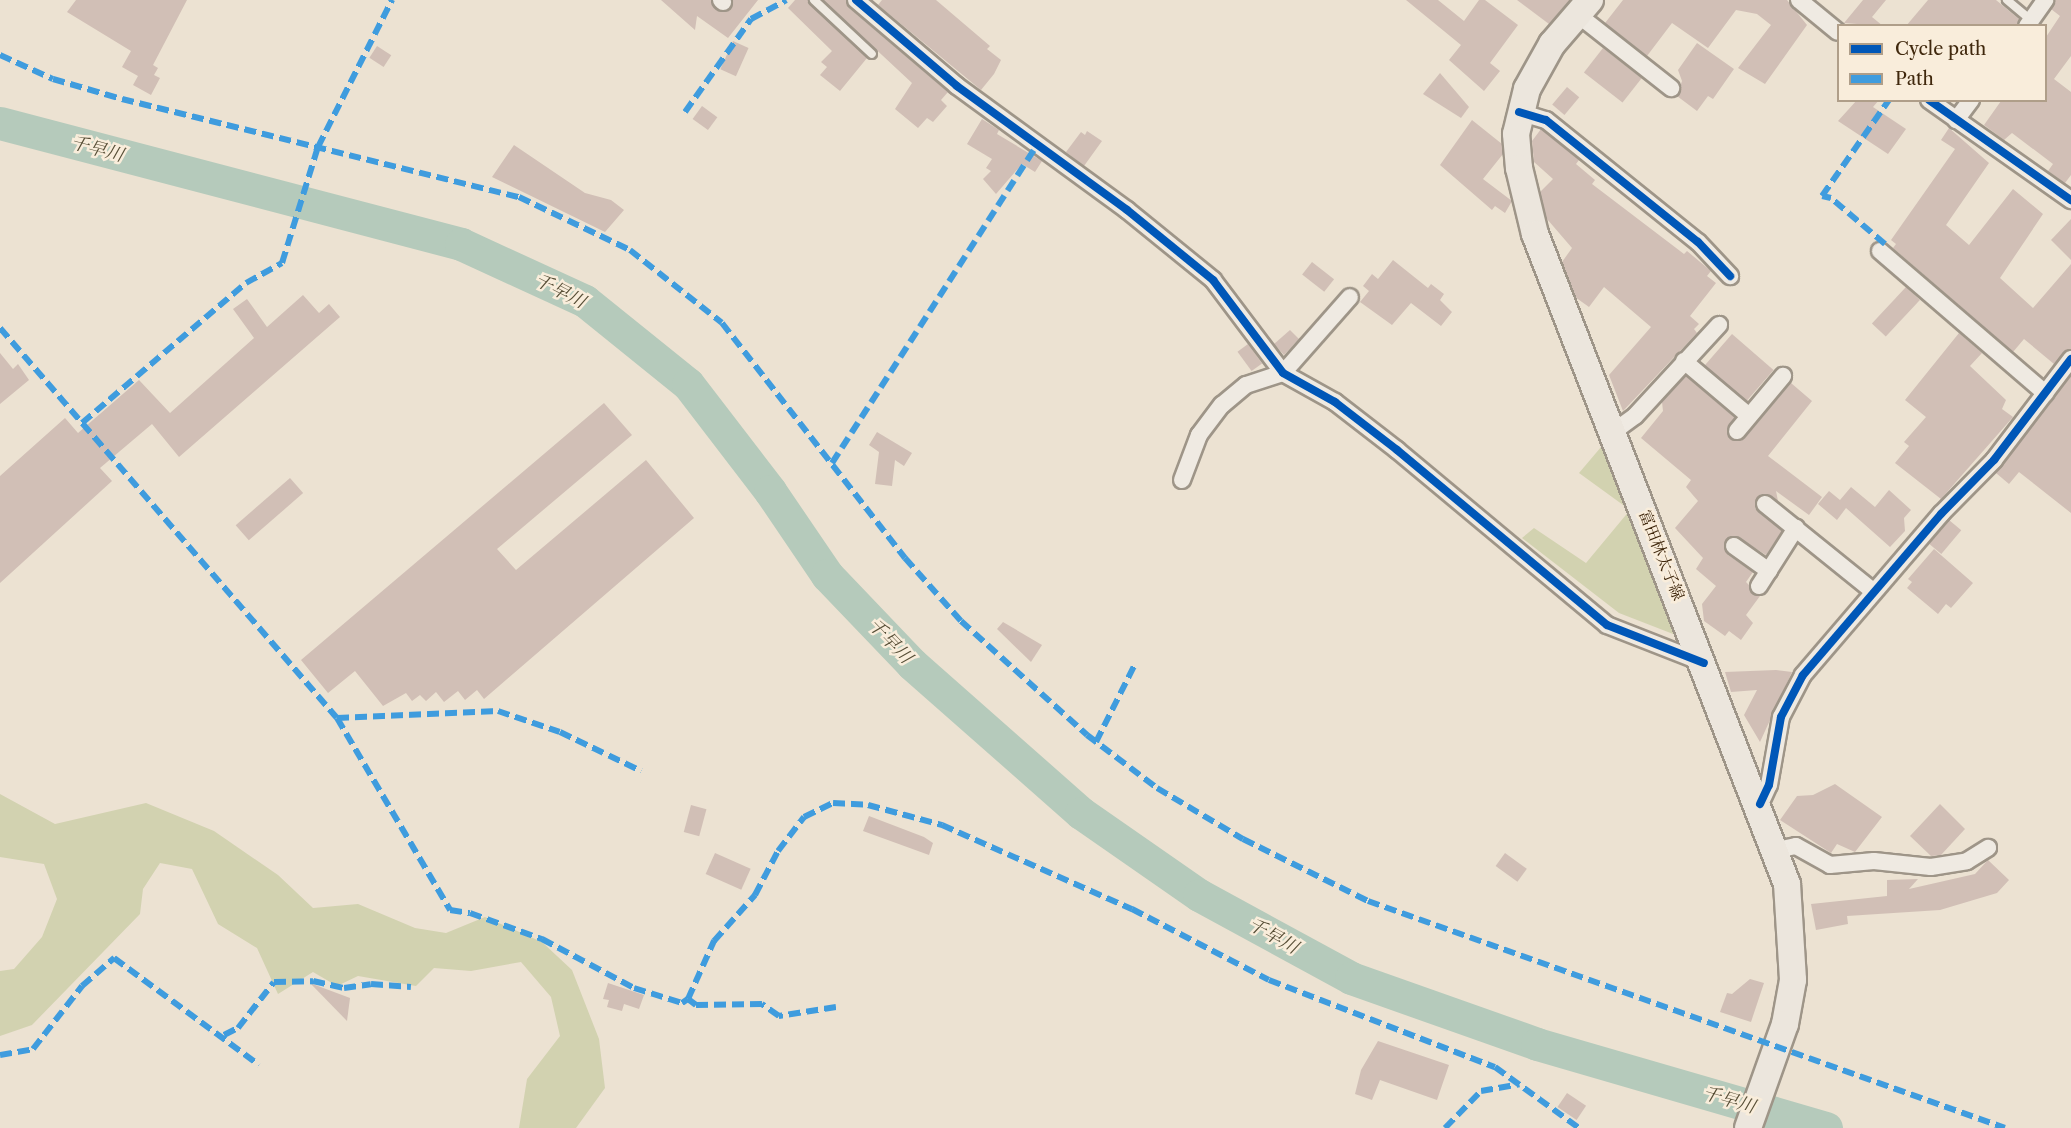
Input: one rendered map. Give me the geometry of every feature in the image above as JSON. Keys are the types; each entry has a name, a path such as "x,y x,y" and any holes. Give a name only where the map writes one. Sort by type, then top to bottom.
{"main road":[{"name":"富田林太子線","path":"1583,7 1542,58 1520,112 1517,153 1528,211 1760,804 1777,850 1791,907 1794,963 1785,1024 1748,1128"}],"street":[{"path":"856,0 957,86 1134,215 1213,280 1283,373 1335,402 1398,450 1607,625 1704,663"},
{"path":"1798,0 1837,30"},
{"path":"2029,23 2045,0"},
{"path":"1583,7 1671,88"},
{"path":"1932,102 2069,195"},
{"path":"1956,120 1970,102"},
{"path":"1520,112 1546,120 1698,242 1730,276"},
{"path":"1881,252 2045,393"},
{"path":"1182,480 1199,435 1222,405 1246,385 1283,373 1350,297"},
{"path":"1613,432 1635,416 1719,325"},
{"path":"1760,804 1768,785 1781,717 1803,675 1873,591 1994,460 2071,358"},
{"path":"1684,361 1749,416"},
{"path":"1737,431 1783,376"},
{"path":"1765,504 1873,591"},
{"path":"1759,585 1796,528"},
{"path":"1734,546 1768,571"},
{"path":"1777,850 1796,846 1830,865 1874,861 1931,867 1967,861 1988,848"}],"lane":[{"path":"814,0 872,54"},
{"path":"2007,0 2029,23"}],"green space":[{"path":"1607,440 1686,639 1619,613 1522,538 1534,528 1586,563 1630,510 1579,473"},
{"path":"0,794 55,824 146,803 214,831 278,875 313,908 358,904 415,928 446,933 485,917 542,942 572,970 599,1039 605,1088 576,1128 519,1128 527,1079 560,1036 551,997 521,962 471,971 434,968 416,986 358,976 337,986 313,972 278,994 257,948 218,924 192,869 160,863 143,889 140,914 32,1025 0,1036 0,971 14,969 42,937 57,899 44,864 0,857"}],"building":[{"path":"76,0 187,0 153,65 158,68 154,75 160,78 151,95 133,85 138,76 122,67 131,51 67,12"},
{"path":"661,0 711,0 721,12 730,10 733,0 758,0 728,38 697,16 695,30"},
{"path":"795,0 808,0 867,58 840,91 820,75 827,67 821,62 832,51 788,8"},
{"path":"823,0 846,0 849,8 948,92 941,100 947,106 933,122 927,118 918,128 895,109 912,83"},
{"path":"882,0 936,0 990,46 987,49 1001,60 994,74 981,90 878,5"},
{"path":"1406,0 1438,0 1464,21 1479,0 1485,0 1518,25 1490,63 1500,71 1484,91 1449,60 1461,45"},
{"path":"1517,0 1570,0 1549,24"},
{"path":"1623,0 1787,0 1807,25 1765,84 1738,68 1771,25 1757,14 1736,10 1708,48 1672,23 1647,56 1605,23"},
{"path":"1863,0 1886,0 1872,17 1881,24 1844,23"},
{"path":"1928,0 1996,0 2019,19 2018,24 1908,24"},
{"path":"2055,0 2071,0 2071,56 2054,79 2071,92 2071,175 2065,183 2048,171 2053,164 2012,133 2004,140 1984,125 2000,102 2047,102 2047,36 2060,16 2051,9"},
{"path":"733,41 749,48 736,76 720,69"},
{"path":"1697,43 1734,69 1713,99 1708,96 1697,111 1677,96 1682,81 1678,70"},
{"path":"377,46 391,55 384,67 369,58"},
{"path":"1603,48 1642,78 1623,103 1584,72"},
{"path":"1440,73 1469,107 1461,118 1423,94"},
{"path":"1567,87 1579,97 1564,115 1552,105"},
{"path":"1855,102 1877,102 1873,107 1906,129 1888,154 1838,121"},
{"path":"702,106 717,117 708,130 693,119"},
{"path":"982,119 999,130 997,134 1042,161 1035,172 1022,164 996,194 983,179 991,171 986,168 992,159 967,144"},
{"path":"1472,120 1502,144 1503,154 1483,179 1512,201 1505,213 1495,206 1492,210 1440,165"},
{"path":"1949,128 1989,163 1946,225 1969,245 2013,189 2043,214 2000,278 2033,308 2071,264 2071,349 2054,364 2024,339 2013,352 1893,248 1896,244 1891,240 1955,149 1941,140"},
{"path":"1541,129 1579,160 1576,164 1595,180 1592,184 1684,254 1687,251 1711,271 1707,276 1716,283 1690,316 1699,324 1694,329 1697,333 1623,411 1609,375 1651,327 1604,287 1589,307 1575,297 1562,262 1572,248 1547,219 1540,192 1553,179 1534,162 1532,141"},
{"path":"1087,131 1102,141 1084,166 1066,152 1081,132 1085,135"},
{"path":"514,145 585,193 611,200 624,210 605,232 492,177"},
{"path":"2071,219 2071,260 2051,240"},
{"path":"1393,260 1428,288 1431,284 1444,294 1440,300 1452,312 1441,326 1411,303 1392,325 1360,302 1369,291 1363,286 1372,274 1378,279"},
{"path":"1312,262 1334,279 1324,292 1302,275"},
{"path":"1906,287 1920,300 1886,337 1872,324"},
{"path":"303,295 319,313 329,304 340,317 179,457 152,424 100,468 112,481 0,583 0,476 65,418 78,433 139,380 170,413 254,338 233,309 247,299 267,327"},
{"path":"1290,330 1299,339 1284,355 1274,344"},
{"path":"1959,333 1982,353 1970,366 2006,400 2002,409 2013,417 1941,499 1895,463 1909,446 1904,442 1926,417 1905,400"},
{"path":"1732,334 1774,370 1746,402 1704,366"},
{"path":"1248,344 1262,363 1252,371 1237,352"},
{"path":"0,353 13,369 18,364 29,380 0,404"},
{"path":"1686,376 1735,418 1727,430 1735,441 1745,438 1791,383 1812,401 1768,456 1822,497 1809,515 1776,491 1778,501 1761,494 1755,508 1782,531 1766,555 1736,536 1724,544 1728,555 1753,572 1746,582 1760,596 1746,615 1753,623 1741,640 1729,631 1725,636 1704,621 1702,604 1716,586 1696,569 1703,558 1675,528 1698,501 1686,487 1691,480 1641,438 1663,411 1662,402"},
{"path":"2071,376 2071,513 2019,472 2009,484 1996,473"},
{"path":"604,403 632,435 497,549 516,570 646,460 694,518 484,699 477,690 465,700 458,691 444,702 436,692 426,701 420,695 412,701 406,693 383,706 355,671 328,693 301,660"},
{"path":"877,432 912,453 904,466 895,460 892,486 875,484 879,452 869,445"},
{"path":"290,478 303,493 249,540 236,525"},
{"path":"1851,487 1875,507 1889,490 1911,510 1904,518 1905,531 1890,547 1846,508 1837,520 1818,504 1829,491 1840,500"},
{"path":"1949,520 1961,530 1941,554 1929,544"},
{"path":"1934,549 1973,583 1951,608 1946,604 1938,614 1907,588 1912,582 1908,579"},
{"path":"1003,622 1042,645 1031,662 997,629"},
{"path":"1776,670 1792,672 1760,742 1744,715 1757,690 1731,692 1725,672"},
{"path":"1835,784 1882,817 1855,852 1837,844 1831,853 1780,820 1797,796 1813,795"},
{"path":"1940,804 1965,829 1941,855 1931,856 1910,836"},
{"path":"691,805 706,809 699,836 684,832"},
{"path":"869,816 924,837 933,843 929,855 863,831"},
{"path":"715,853 751,869 741,890 706,874"},
{"path":"1505,853 1527,869 1517,882 1496,866"},
{"path":"1988,860 2009,880 1997,893 1940,910 1847,916 1848,924 1816,930 1811,904 1887,896 1887,880 1918,879 1909,889 1975,874"},
{"path":"1750,979 1764,983 1751,1022 1720,1012 1727,993 1732,994"},
{"path":"310,983 350,998 347,1021"},
{"path":"608,983 644,995 639,1009 624,1004 622,1011 607,1007 609,1000 603,999"},
{"path":"1378,1041 1449,1065 1437,1100 1380,1080 1372,1100 1355,1094 1361,1070"},
{"path":"1567,1093 1586,1106 1577,1120 1557,1107"}],"waterway":[{"name":"千早川","path":"0,123 461,244 585,301 688,384 770,491 827,575 912,664 1081,813 1199,895 1351,978 1537,1044 1826,1128"}],"marked path":[{"path":"82,423 246,283 282,263 318,147 392,0"},
{"path":"685,112 751,19 786,0"},
{"path":"0,55 53,79 122,99 519,197 630,250 722,323 905,558 961,621 1087,735 1157,788 1243,839 1368,901 2005,1128"},
{"path":"1885,244 1831,198 1822,196 1888,102"},
{"path":"832,463 1037,145"},
{"path":"0,328 337,718 450,910 470,913 542,939 634,988 682,1003 688,999"},
{"path":"1096,742 1134,666"},
{"path":"337,718 498,711 560,732 641,771"},
{"path":"836,1007 779,1016 762,1004 696,1005 688,999 714,941 755,895 778,851 804,817 833,803 868,805 942,825 1132,909 1269,980 1495,1067 1579,1128"},
{"path":"0,1055 33,1049 82,986 114,958 259,1065"},
{"path":"224,1035 238,1028 274,982 313,981 344,988 371,984 411,987"},
{"path":"1445,1128 1481,1091 1519,1084"}],"cycle path":[{"path":"856,0 957,86 1127,210 1213,280 1283,373 1335,402 1397,450 1607,625 1704,663"},
{"path":"1932,102 2071,200"},
{"path":"1519,112 1546,120 1698,242 1730,276"},
{"path":"1760,804 1769,785 1781,717 1803,675 1941,514 1994,460 2071,359"}]}
